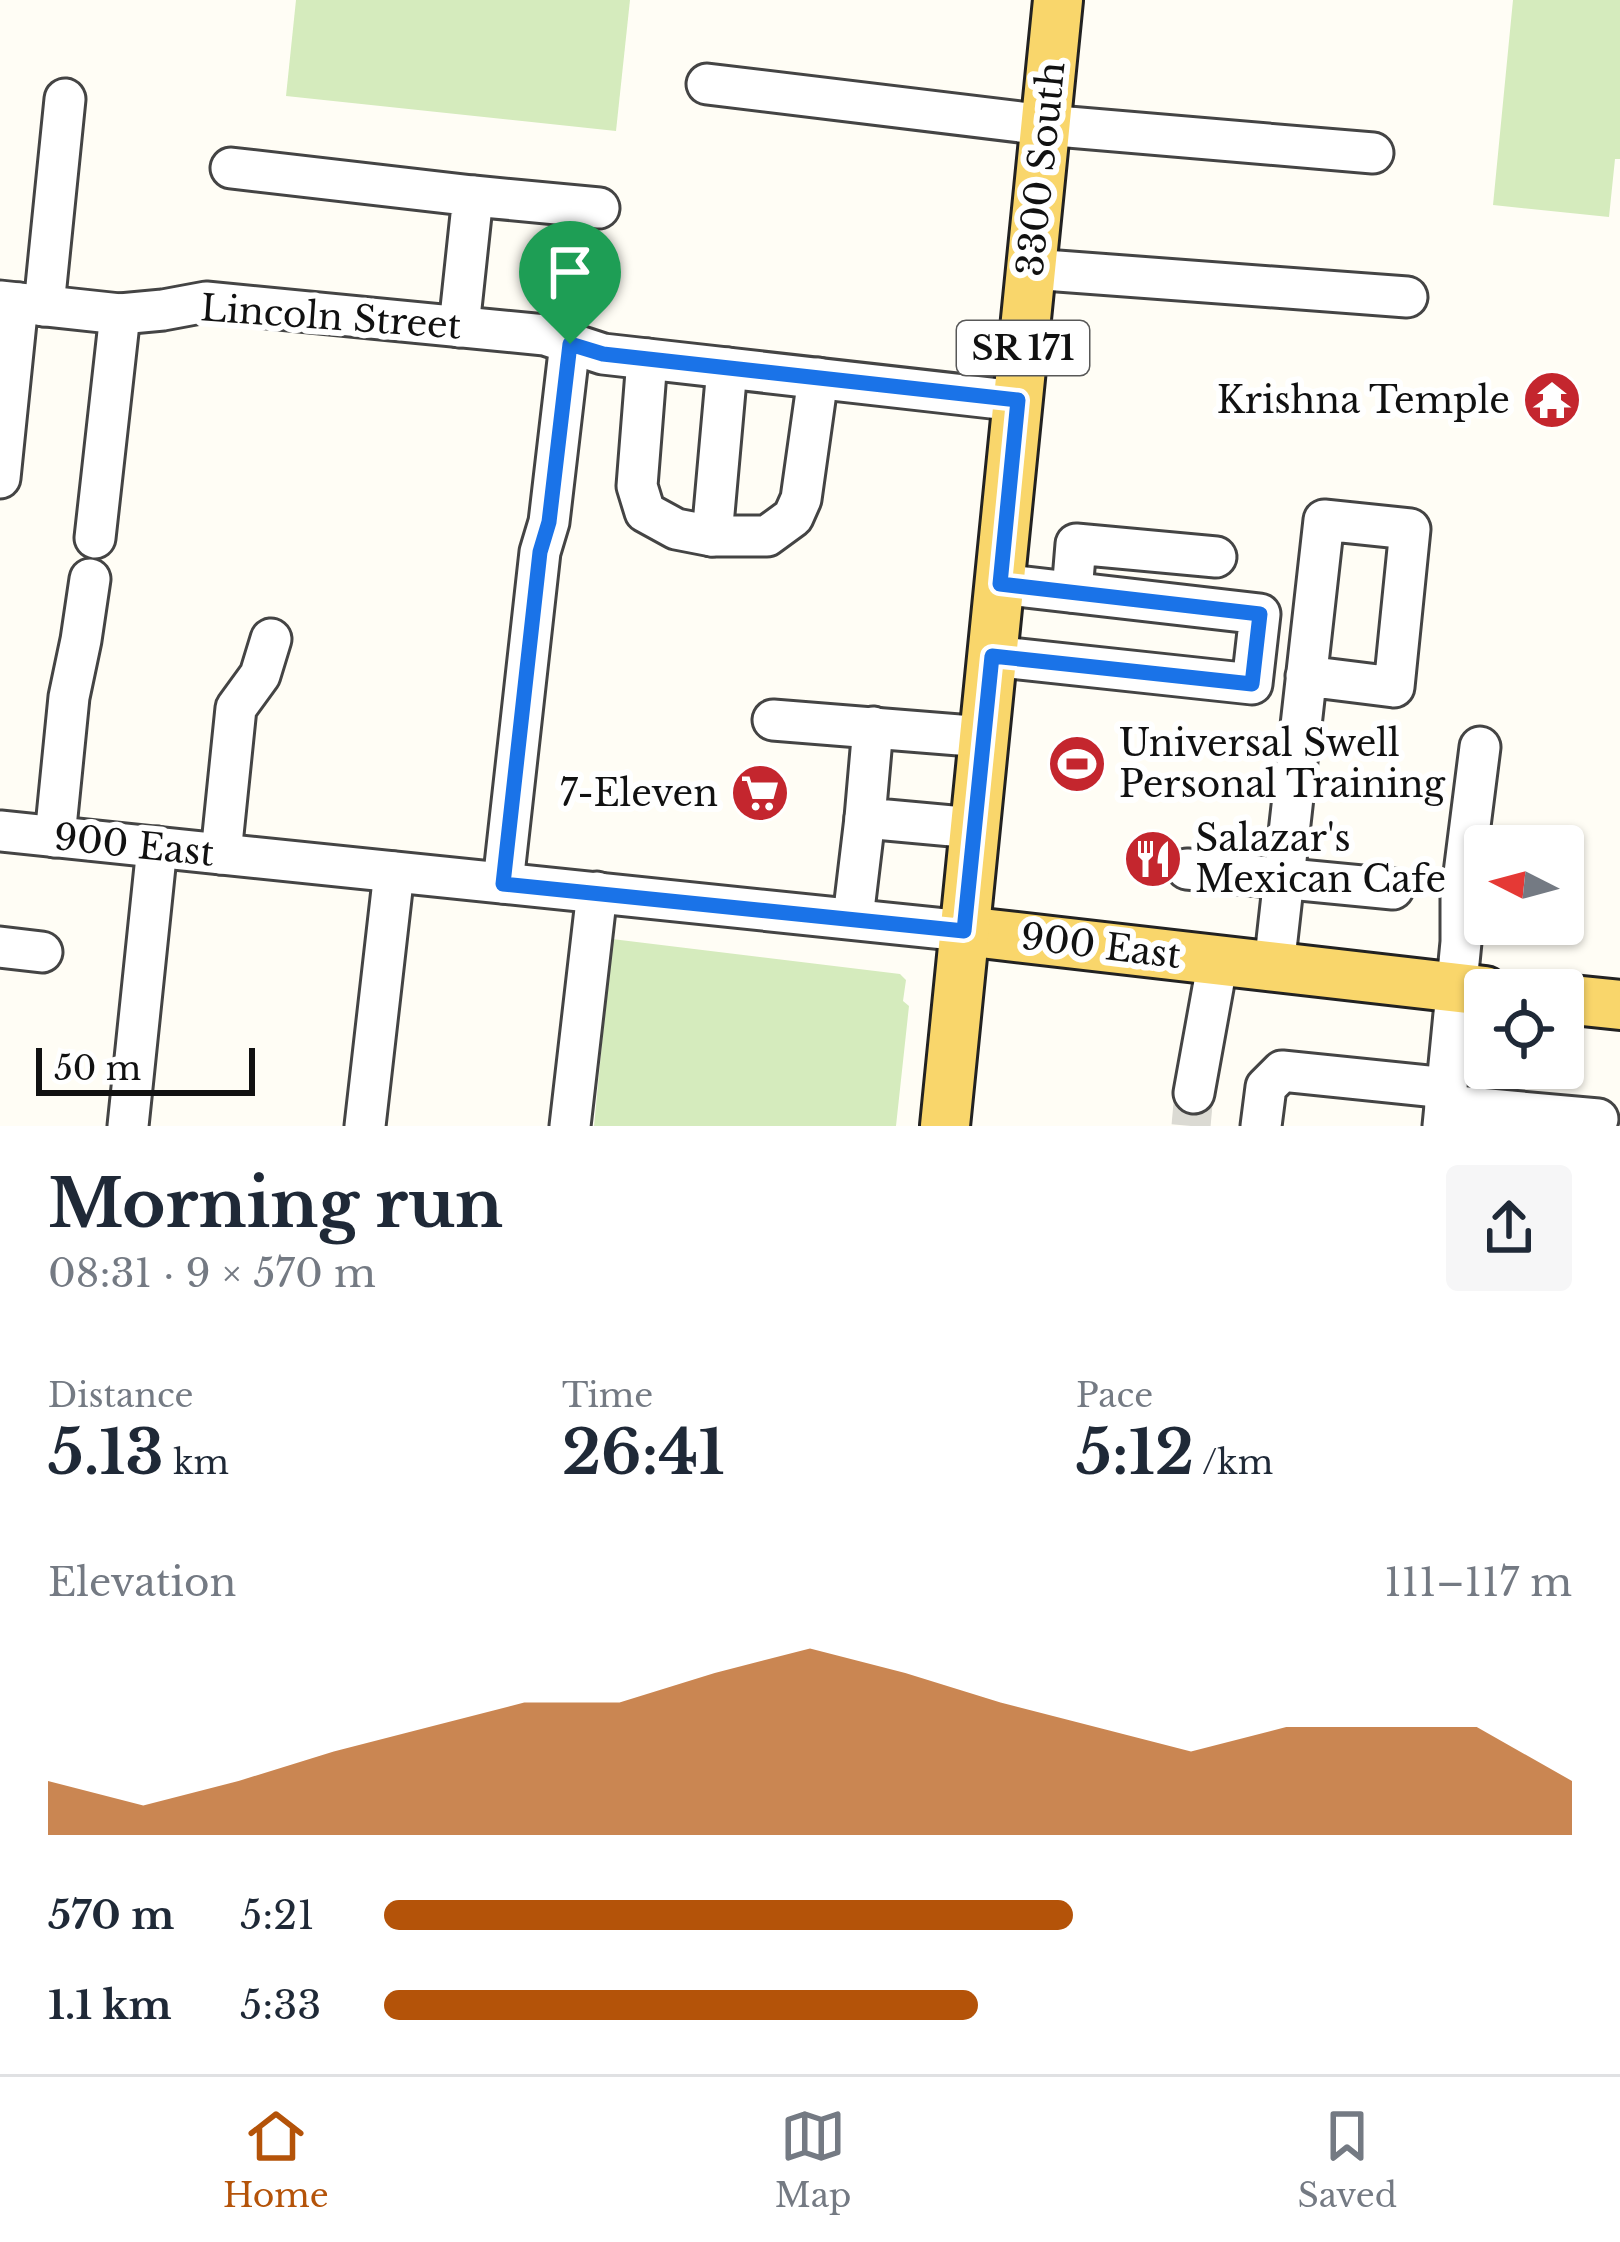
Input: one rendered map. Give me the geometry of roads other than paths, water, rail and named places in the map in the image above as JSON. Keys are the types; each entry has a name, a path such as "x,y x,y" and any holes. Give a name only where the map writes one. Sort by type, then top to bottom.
{"main road":[{"name":"3300 South","path":"945,1126 1058,0"},
{"name":"900 East","path":"964,931 1464,988"},
{"path":"1584,1001 1620,1005"}],"street":[{"path":"707,84 1046,125 1373,153"},
{"path":"0,478 20,304 65,99"},
{"path":"231,168 599,208"},
{"path":"459,327 473,196"},
{"path":"1031,269 1407,297"},
{"name":"Lincoln Street","path":"20,304 120,314 206,302 544,335 603,354 1018,400"},
{"path":"95,538 120,314"},
{"path":"503,884 540,552 549,522 570,344"},
{"path":"647,359 637,486 645,512 676,529 712,536 767,536 794,517 801,500 818,378"},
{"path":"712,536 727,368"},
{"path":"1072,592 1076,544 1216,557"},
{"path":"55,837 68,697 90,579"},
{"path":"992,656 1252,684 1260,614 1000,584"},
{"path":"221,854 236,708 260,675 271,639"},
{"path":"1274,967 1306,676"},
{"path":"773,720 984,737"},
{"path":"853,918 873,727"},
{"path":"1467,969 1460,897 1480,747"},
{"path":"866,818 974,828"},
{"name":"900 East","path":"0,831 964,931"},
{"path":"128,1126 157,847"},
{"path":"1187,869 1393,889"},
{"path":"365,1126 394,872"},
{"path":"570,1126 597,892"},
{"path":"0,947 42,952"},
{"path":"1203,1094 1205,1039 1218,960"},
{"path":"1445,1106 1464,1020"},
{"path":"1261,1126 1266,1087 1282,1071 1445,1106 1598,1119"}],"tunnel":[{"path":"1191,1126 1194,1093"}],"place":[{"name":"Krishna Temple","path":"1552,400"},
{"name":"Universal Swell Personal Training","path":"1077,764"},
{"name":"7-Eleven","path":"760,793"},
{"name":"Salazar's Mexican Cafe","path":"1153,859"}]}
